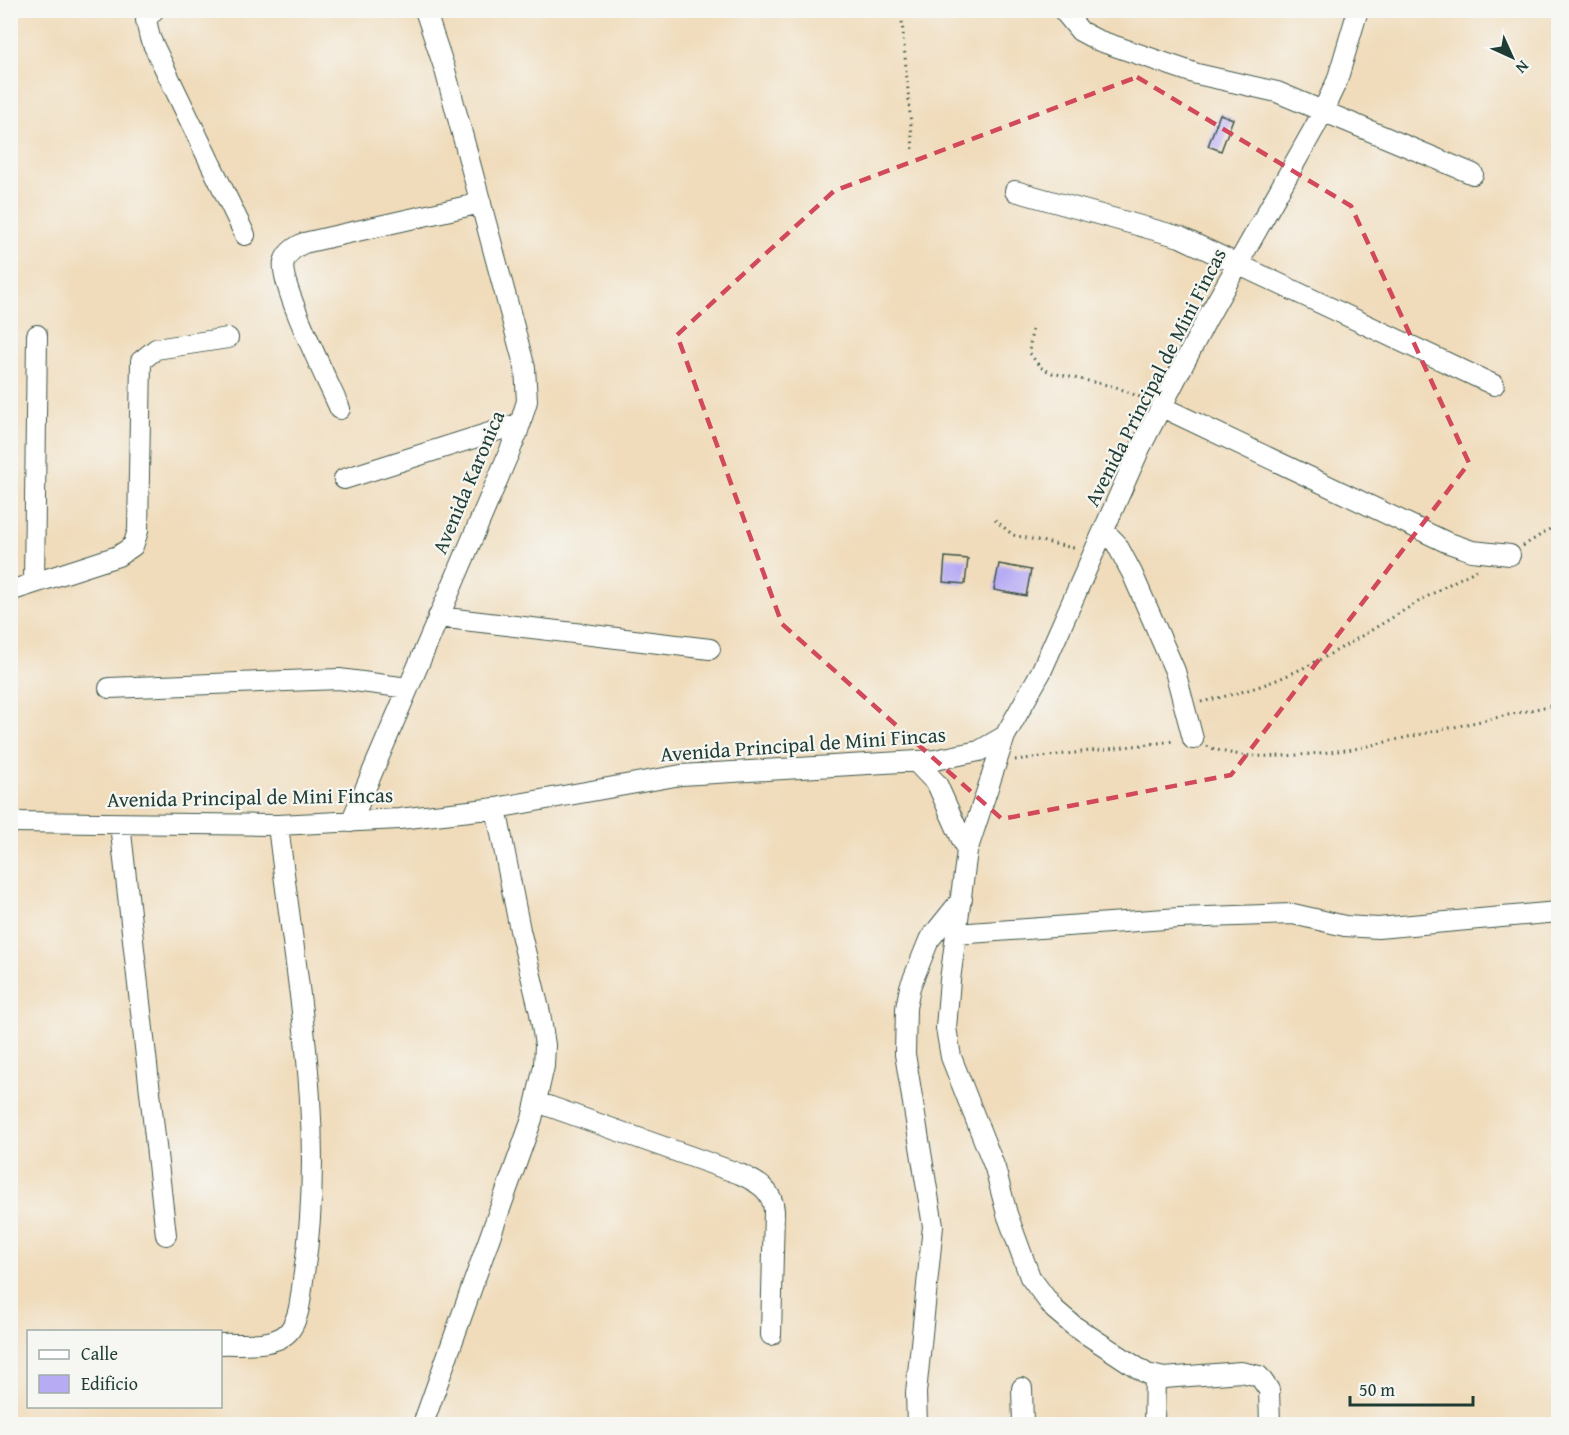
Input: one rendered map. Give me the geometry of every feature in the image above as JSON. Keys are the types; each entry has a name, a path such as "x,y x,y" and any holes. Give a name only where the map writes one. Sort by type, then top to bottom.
{"street":[{"path":"154,10 146,20 150,38 245,236"},
{"name":"Avenida Karonica","path":"351,822 521,423 527,401 525,368 445,70 425,10"},
{"path":"1063,10 1080,31 1097,40 1197,74 1266,89 1323,109 1473,174"},
{"name":"Avenida Principal de Mini Fincas","path":"10,822 278,825 399,819 496,808 681,776 916,762 958,757 979,751 1005,736 1041,672 1162,407 1323,109 1348,50 1358,10"},
{"path":"1015,191 1180,237 1494,385"},
{"path":"340,409 289,293 283,270 288,254 304,243 481,203"},
{"path":"34,583 37,335"},
{"path":"10,591 118,555 133,546 138,531 141,361 156,349 228,338"},
{"path":"1162,407 1446,542 1472,551 1510,555"},
{"path":"344,479 521,423"},
{"path":"1104,531 1116,543 1132,573 1175,671 1193,739"},
{"path":"438,616 710,649"},
{"path":"109,688 339,679 408,688"},
{"path":"1005,736 967,851 946,1028 951,1057 995,1167 1007,1214 1030,1277 1043,1297 1074,1326 1155,1377 1253,1373 1259,1376 1269,1390 1270,1425"},
{"path":"916,762 937,784 967,851"},
{"path":"423,1425 491,1238 537,1102 544,1066 542,1024 496,808"},
{"path":"120,824 166,1235"},
{"path":"222,1344 270,1341 282,1338 290,1330 299,1307 308,1247 314,1170 314,1129 278,825"},
{"path":"917,1425 916,1393 933,1226 905,1054 906,1008 910,987 929,940 962,899"},
{"path":"956,934 1179,918 1293,914 1345,926 1378,928 1558,912"},
{"path":"537,1102 740,1174 762,1186 774,1201 771,1335"},
{"path":"1154,1425 1155,1377"},
{"path":"1022,1388 1023,1425"}],"path":[{"path":"901,10 913,149"},
{"path":"1032,330 1029,352 1040,367 1052,373 1116,387 1162,407"},
{"path":"995,520 1013,535 1095,552"},
{"path":"1510,555 1558,524"},
{"path":"1184,706 1247,691 1289,675 1446,585 1481,568"},
{"path":"997,762 1193,739 1223,752 1243,755 1321,753 1354,749 1558,704"}],"highlighted area":[{"path":"1137,77 1351,206 1469,463 1231,775 1002,819 782,624 677,335 834,191"}],"building":[{"path":"1220,114 1233,119 1221,151 1208,146"},
{"path":"945,557 968,559 965,584 943,582"},
{"path":"999,564 1031,570 1026,596 994,590"}]}
